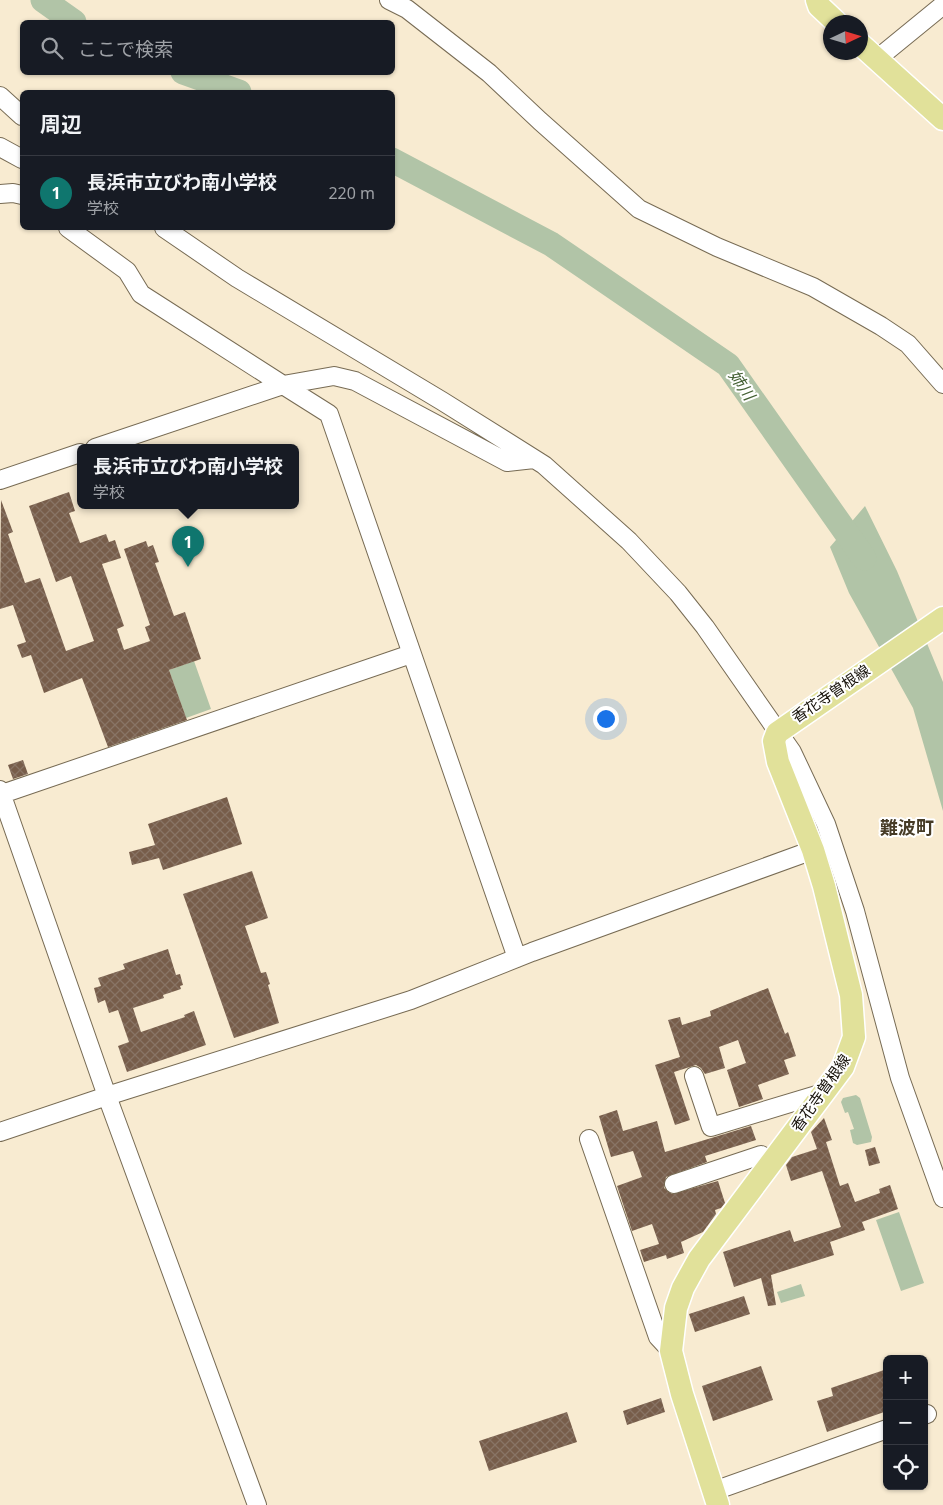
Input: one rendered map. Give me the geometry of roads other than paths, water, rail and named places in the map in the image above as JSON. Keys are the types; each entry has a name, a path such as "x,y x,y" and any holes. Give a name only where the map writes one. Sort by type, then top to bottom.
{"main road":[{"path":"817,0 819,6 829,15"},
{"path":"869,52 943,119"},
{"name":"香花寺曽根線","path":"716,1498 682,1394 671,1351 676,1308 683,1288 698,1260 848,1057 854,1037 855,1025 851,995 824,886 813,850 778,762 774,741 784,727 943,618"}],"street":[{"path":"390,0 405,5 489,73 540,122 639,209 716,247 813,287 881,326 908,344 943,384"},
{"path":"869,52 939,5"},
{"path":"0,96 20,114"},
{"path":"0,147 20,158"},
{"path":"0,194 12,192 20,194"},
{"path":"71,230 127,271 141,294 329,414 517,958"},
{"path":"163,230 237,278 442,401 534,459 629,541 678,593 724,654 784,727 826,824 843,870 900,1078 943,1198"},
{"path":"107,444 283,385 334,376 355,381 507,462 534,459"},
{"path":"0,480 77,454"},
{"path":"257,1505 107,1096 1,792 411,654"},
{"path":"0,1132 107,1096 411,1000 517,958 813,850"},
{"path":"694,1076 711,1127 823,1093"},
{"path":"589,1139 658,1337 671,1351"},
{"path":"674,1184 760,1155 772,1161"},
{"path":"716,1498 883,1431"}],"waterway":[{"name":"姉川","path":"43,0 71,20"},
{"name":"姉川","path":"191,75 233,90"},
{"name":"姉川","path":"395,162 551,244 728,365 864,558"}],"place":[{"name":"長浜市立びわ南小学校","path":"188,567"}],"district":[{"name":"難波町","path":"907,828"}]}
